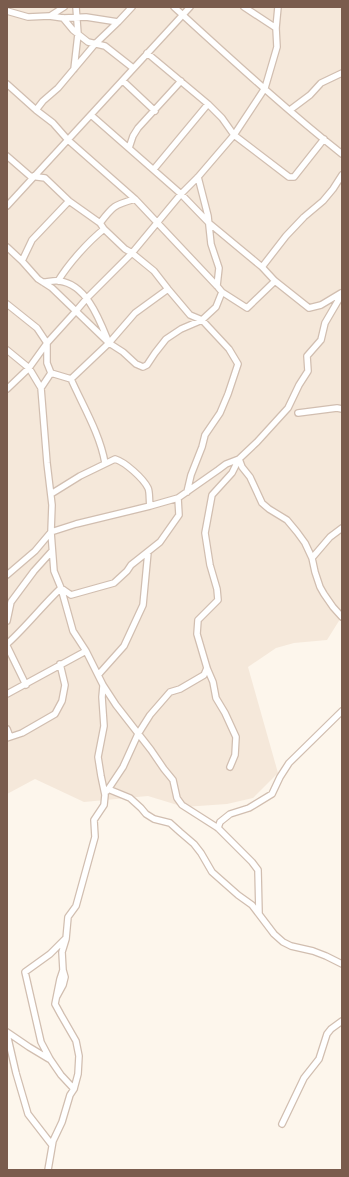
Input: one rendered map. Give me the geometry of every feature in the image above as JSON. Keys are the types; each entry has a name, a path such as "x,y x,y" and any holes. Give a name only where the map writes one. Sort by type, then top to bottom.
{"street":[{"path":"50,16 64,7"},
{"path":"74,69 78,34 78,17 76,7"},
{"path":"36,110 43,100 58,88 95,44 132,7"},
{"path":"174,7 342,154"},
{"path":"7,206 190,7"},
{"path":"244,7 276,28"},
{"path":"7,389 29,368 47,343 86,298 132,253 181,194 198,177 234,135 265,88 277,47 276,28 278,7"},
{"path":"7,11 28,17 50,16 63,18 86,16 118,22"},
{"path":"63,18 73,30 88,42 105,46 133,68"},
{"path":"147,53 208,104 222,118 234,135 289,177 294,177 324,139"},
{"path":"290,110 310,95 321,83 342,73"},
{"path":"122,81 154,111"},
{"path":"130,148 133,136 181,82"},
{"path":"7,84 53,123 68,140 135,199 222,292 247,308 275,281"},
{"path":"154,169 208,104"},
{"path":"91,115 154,169 209,223 262,267 275,281 309,308 321,305 342,294"},
{"path":"7,156 30,176 45,178 69,201 100,223 104,229 125,249 154,271 190,315 202,320 229,349 238,364 220,413 205,435 191,475 187,492"},
{"path":"262,267 304,216 323,201 342,175"},
{"path":"198,177 208,216 211,244 219,268 217,286"},
{"path":"100,223 112,208 119,203 135,199"},
{"path":"22,261 32,240 69,201"},
{"path":"58,280 78,255 104,229"},
{"path":"7,247 38,279 52,288 110,343 136,364 144,367 148,365 166,339 181,329 202,320 216,307 222,292"},
{"path":"43,282 58,280 71,284 86,298 98,317 110,343"},
{"path":"71,379 110,343 135,313 168,289"},
{"path":"230,767 235,755 236,737 216,698 213,682 207,668 197,634 198,620 218,600 205,533 212,495 232,473 239,459 257,442 288,408 299,384 308,371 307,356 321,340 325,323 342,294"},
{"path":"7,304 37,328 47,343 47,363 51,372 71,379 103,452 105,463"},
{"path":"7,350 29,368 41,388 52,505 51,532 54,571 61,588 73,631 116,705 173,780 177,798 182,804 218,828 258,870 259,913"},
{"path":"41,388 51,372"},
{"path":"298,413 337,408 342,409"},
{"path":"51,494 80,476 115,459 121,460 139,476 148,488 150,506"},
{"path":"7,575 35,552 51,532 76,524 178,498 226,464 239,459"},
{"path":"239,459 242,467 250,477 262,503 286,520 298,532 312,558 322,590 333,607 342,617"},
{"path":"61,588 71,595 114,584 131,565 160,542 179,515 178,498"},
{"path":"312,558 330,537 342,528"},
{"path":"7,621 11,602 34,571 52,551"},
{"path":"99,674 124,646 143,605 148,552"},
{"path":"26,685 7,646 35,614 61,588"},
{"path":"7,694 86,651"},
{"path":"7,729 9,738 22,733 55,714 62,701 65,685 60,664"},
{"path":"105,795 123,767 138,734 150,715 170,692 180,689 204,675 207,668"},
{"path":"48,1170 53,1141 62,1122 78,1074 79,1056 76,1041 55,1004 63,970 62,952 66,938 68,917 76,906 95,837 94,820 104,805 105,795 100,776 98,757 104,726 102,697 103,685"},
{"path":"218,828 220,822 230,814 249,808 272,794 289,763 342,711"},
{"path":"108,789 130,798 154,820 170,823 194,844 212,872 252,905 274,934 283,942 291,946 313,951 342,964"},
{"path":"66,938 50,954 25,972 41,1042 61,1075 74,1089"},
{"path":"282,1124 304,1078 320,1059 327,1034 342,1021"},
{"path":"7,1033 50,1059"},
{"path":"7,1033 16,1073 28,1114 52,1145"}],"shaded area":[{"path":"7,7 342,7 342,616 327,640 294,643 276,648 248,667 278,773 253,798 227,804 184,807 148,796 84,802 35,779 7,794"}]}
